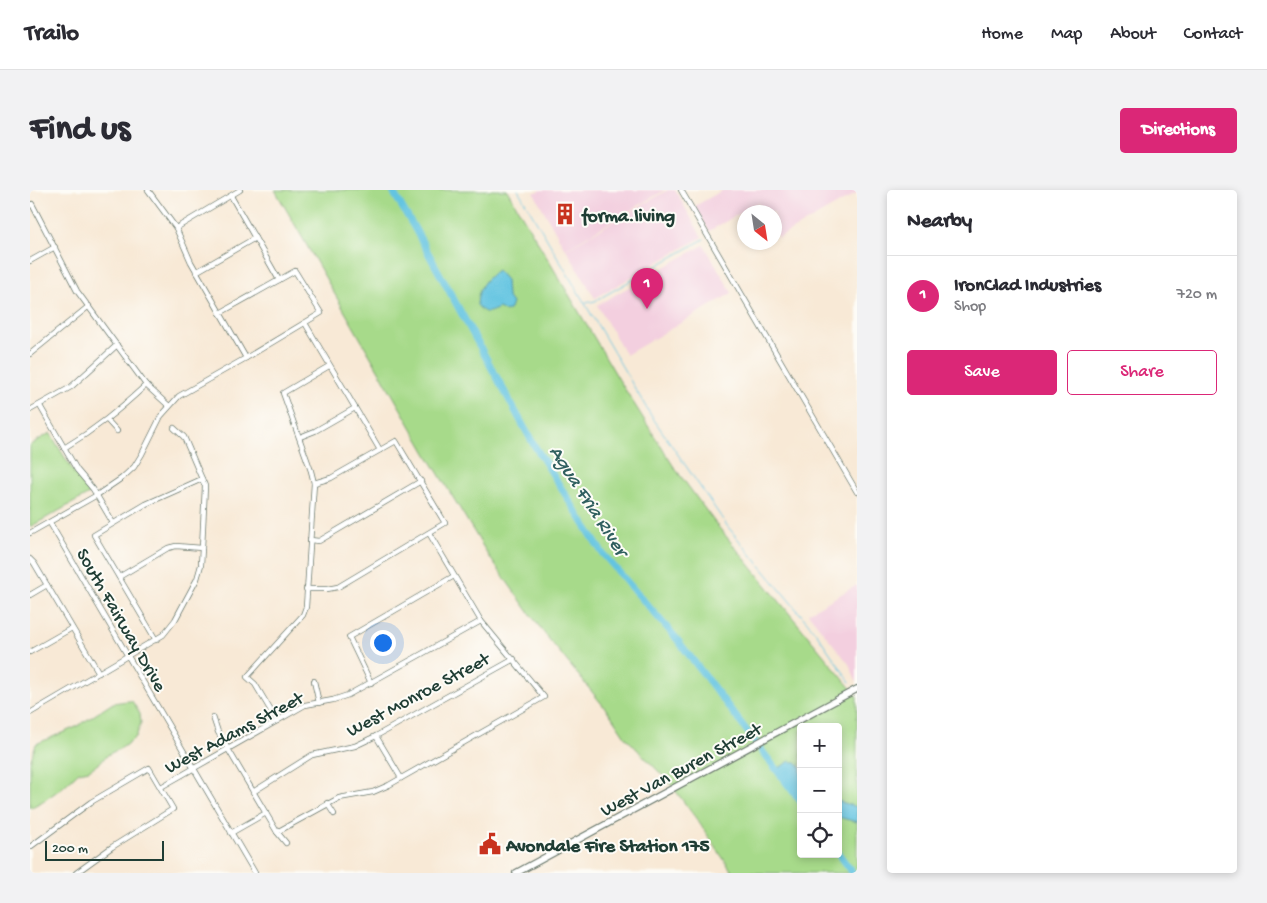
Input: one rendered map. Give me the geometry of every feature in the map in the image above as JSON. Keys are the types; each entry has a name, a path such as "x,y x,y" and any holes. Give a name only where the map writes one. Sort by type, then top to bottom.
{"main road":[{"name":"West Van Buren Street","path":"516,873 528,870 857,689"}],"street":[{"path":"148,190 176,228 196,272 246,358"},
{"path":"176,228 240,190"},
{"path":"681,190 857,492"},
{"path":"230,196 279,280"},
{"path":"31,204 77,291 146,385 169,406"},
{"path":"196,272 255,238"},
{"path":"30,261 55,247"},
{"path":"30,533 97,496 134,467 158,421 179,396 321,313 295,271 220,314"},
{"path":"30,354 89,306"},
{"path":"305,323 380,450"},
{"path":"30,410 71,387 117,345"},
{"path":"276,721 255,684 247,677 303,615 306,607 314,483 283,393 329,366"},
{"path":"64,448 88,434 146,385"},
{"path":"40,406 77,470 93,489 113,523"},
{"path":"300,438 355,408"},
{"path":"106,420 117,431"},
{"path":"30,713 156,640 169,629 197,579 201,564 205,486 184,437 174,428"},
{"path":"306,589 338,587 445,523 396,441 331,478 314,483"},
{"path":"156,640 94,535 146,504 202,479"},
{"path":"310,540 319,541 421,481"},
{"name":"South Fairway Drive","path":"50,523 255,873"},
{"path":"277,832 339,798 373,792 544,697 481,621 429,533"},
{"path":"119,577 168,548 176,546 202,548"},
{"path":"30,559 48,585 99,673"},
{"path":"371,683 349,637 454,576"},
{"path":"30,596 48,585"},
{"name":"West Adams Street","path":"161,787 305,705 348,695 481,621"},
{"path":"30,652 72,628"},
{"name":"West Monroe Street","path":"253,792 312,755 355,746 514,659"},
{"path":"314,681 319,703"},
{"path":"213,717 218,732 277,832 286,843"},
{"path":"376,736 400,778"},
{"path":"30,847 91,802 149,768 173,809 112,847 76,873"},
{"path":"327,803 334,814"},
{"path":"231,833 266,813"}],"shaded area":[{"path":"541,190 665,190 565,249 534,193"},
{"path":"668,190 675,190 702,237 595,298 566,249"},
{"path":"723,190 857,190 857,193 782,236 782,205 759,205 758,203 754,205 737,205 737,215 709,231 695,206"},
{"path":"704,245 732,293 626,355 597,305"},
{"path":"857,585 857,682 849,664 808,613"}],"green space":[{"path":"275,190 507,190 621,383 674,467 716,524 857,696 857,873 733,873 669,782 626,738 610,714 544,633 490,558 426,453"},
{"path":"50,433 72,469 88,488 89,494 30,527 30,445"},
{"path":"132,701 140,714 141,723 136,737 123,747 109,754 89,770 79,772 63,787 30,808 30,762 36,744 76,727 113,703"}],"water":[{"path":"497,270 506,280 507,296 512,303 510,309 506,312 499,308 485,312 477,305 480,289 485,281"},
{"path":"790,761 797,764 797,797 780,772 779,768"},
{"path":"842,802 857,807 857,822 842,818"}],"waterway":[{"name":"Agua Fria River","path":"392,190 534,445 603,554 676,638 797,797"},
{"path":"518,190 650,414 728,527 817,634 850,682"},
{"path":"586,303 595,301 704,239"},
{"name":"Agua Fria River","path":"842,858 853,873"}],"place":[{"name":"forma.living","path":"565,214"},
{"name":"IronClad Industries","path":"647,309"},
{"name":"Avondale Fire Station 175","path":"490,844"}]}
